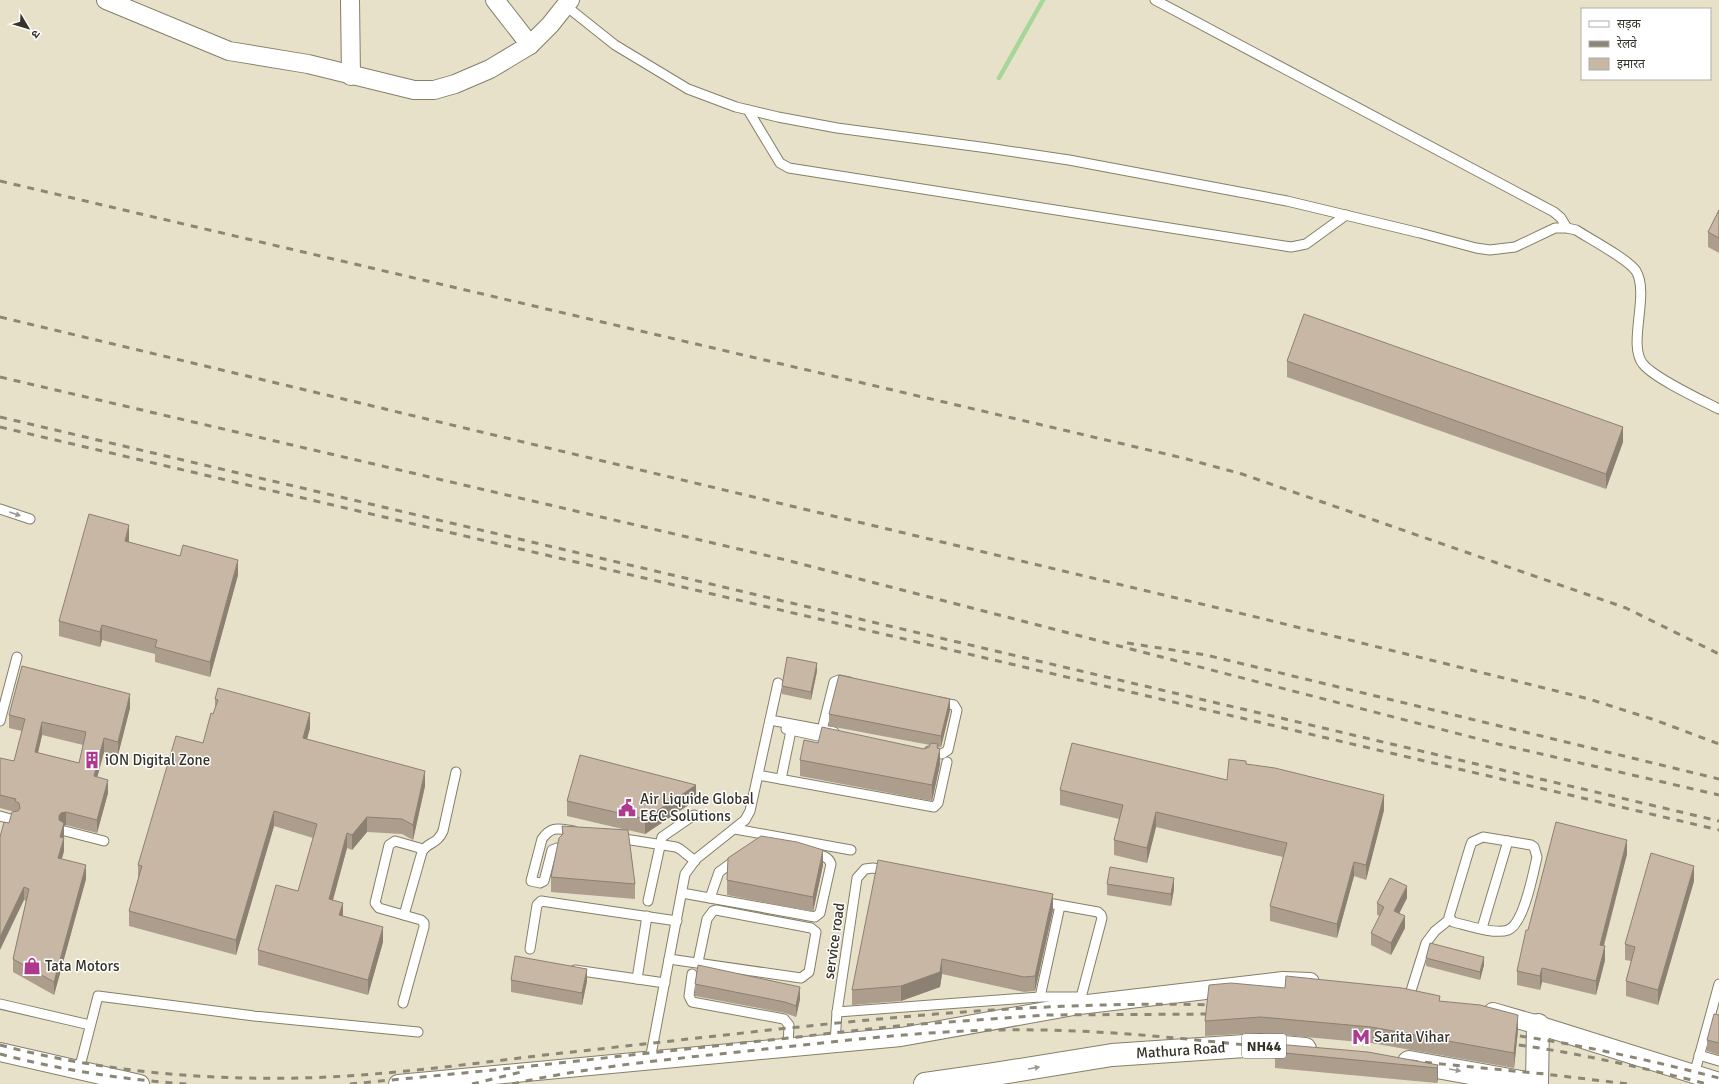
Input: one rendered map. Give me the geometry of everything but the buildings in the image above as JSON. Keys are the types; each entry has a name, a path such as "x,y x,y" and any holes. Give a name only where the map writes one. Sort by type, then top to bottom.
{"highway":[{"path":"1537,1084 1538,1025"},
{"name":"Mathura Road","path":"925,1084 1112,1055 1260,1045 1323,1051"},
{"path":"1386,1057 1532,1084"}],"street":[{"path":"106,0 229,51 308,64 351,76 414,90 434,90 455,84 490,70 530,45 550,25 568,3"},
{"path":"350,0 351,76"},
{"path":"495,0 530,45"},
{"path":"398,1084 901,1037 1080,1001 1283,981 1330,984"},
{"path":"1478,1009 1538,1025 1719,1082"},
{"path":"0,1052 140,1084"}],"lane":[{"path":"1155,0 1554,212 1567,228"},
{"path":"568,3 615,45 688,89 748,110 778,117 837,128 1069,160 1287,201 1476,248 1490,250 1515,246 1555,228 1576,230 1629,264 1636,272 1640,291 1638,353 1642,364 1656,375 1719,409"},
{"path":"748,110 780,163 789,168 1290,247 1306,244 1346,215"},
{"path":"0,509 30,519"},
{"path":"0,721 17,657"},
{"path":"822,730 834,682 839,680 861,684"},
{"path":"650,1060 686,874 695,861 745,820 750,811 778,683"},
{"path":"919,750 942,754 946,752 957,710 954,705 931,700"},
{"path":"770,723 822,730 844,738 791,731 770,723"},
{"path":"781,779 791,731"},
{"path":"758,775 934,807 938,803 947,762"},
{"path":"404,915 423,849 441,837 456,772"},
{"path":"648,901 659,844 662,837 694,814"},
{"path":"0,816 14,820"},
{"path":"557,848 552,850 544,881 540,883 531,881 542,839 546,833 554,828 584,833"},
{"path":"735,829 851,850"},
{"path":"65,832 104,841"},
{"path":"607,836 659,844 680,849 695,861"},
{"path":"1483,837 1531,845 1534,847 1537,857 1522,914 1515,925 1508,930 1497,932 1453,922 1450,919 1448,913 1472,842 1483,837"},
{"path":"403,1003 424,923 421,920 376,906 389,845 395,841 423,849"},
{"path":"1482,928 1508,841"},
{"path":"682,893 813,918 818,916 830,862 824,856 801,852"},
{"path":"710,898 719,872 743,855"},
{"name":"service road","path":"837,1012 857,878 865,869 873,868 896,873"},
{"path":"835,1043 837,1012 1054,996 1080,1001 1102,918 1101,914 1098,912 1029,900"},
{"path":"530,949 537,905 541,901 677,921"},
{"path":"1040,997 1060,906"},
{"path":"670,959 801,978 806,976 809,972 816,932 811,928 716,910 712,911 707,919 698,962"},
{"path":"637,979 647,916"},
{"path":"1411,995 1426,942 1435,931 1450,919"},
{"path":"563,969 665,983"},
{"path":"692,974 689,996 692,1002 784,1019 789,1025 788,1047"},
{"path":"1694,1075 1719,984"},
{"path":"79,1070 98,996 254,1016 418,1032"},
{"path":"0,1004 90,1025"},
{"path":"1699,1055 1719,1061"}],"waterway":[{"path":"999,78 1043,0"}],"railway":[{"path":"0,181 1183,458 1242,474 1626,608 1719,654"},
{"path":"0,317 1260,618 1589,699 1655,720 1719,744"},
{"path":"0,377 786,560 1498,744 1719,795"},
{"path":"0,417 1719,821"},
{"path":"0,427 1719,830"},
{"path":"1127,643 1206,655 1719,779"},
{"path":"0,1045 81,1063 163,1073 246,1078 329,1077 416,1070 807,1026 971,1011 1135,1004 1217,1005"},
{"path":"350,1084 494,1070 907,1025 1045,1015 1217,1014"},
{"path":"512,1084 572,1072 664,1060 862,1039 969,1031 1040,1030 1102,1032 1286,1049"},
{"path":"1506,1034 1613,1053 1719,1078"},
{"path":"1505,1043 1607,1060 1707,1084"},
{"path":"0,1054 93,1074 188,1084"},
{"path":"1411,1061 1628,1084"},
{"path":"472,1084 521,1072"}],"place":[{"name":"iON Digital Zone","path":"92,760"},
{"name":"Air Liquide Global E&C Solutions","path":"627,808"},
{"name":"Tata Motors","path":"32,966"},
{"name":"Sarita Vihar","path":"1361,1037"}]}
